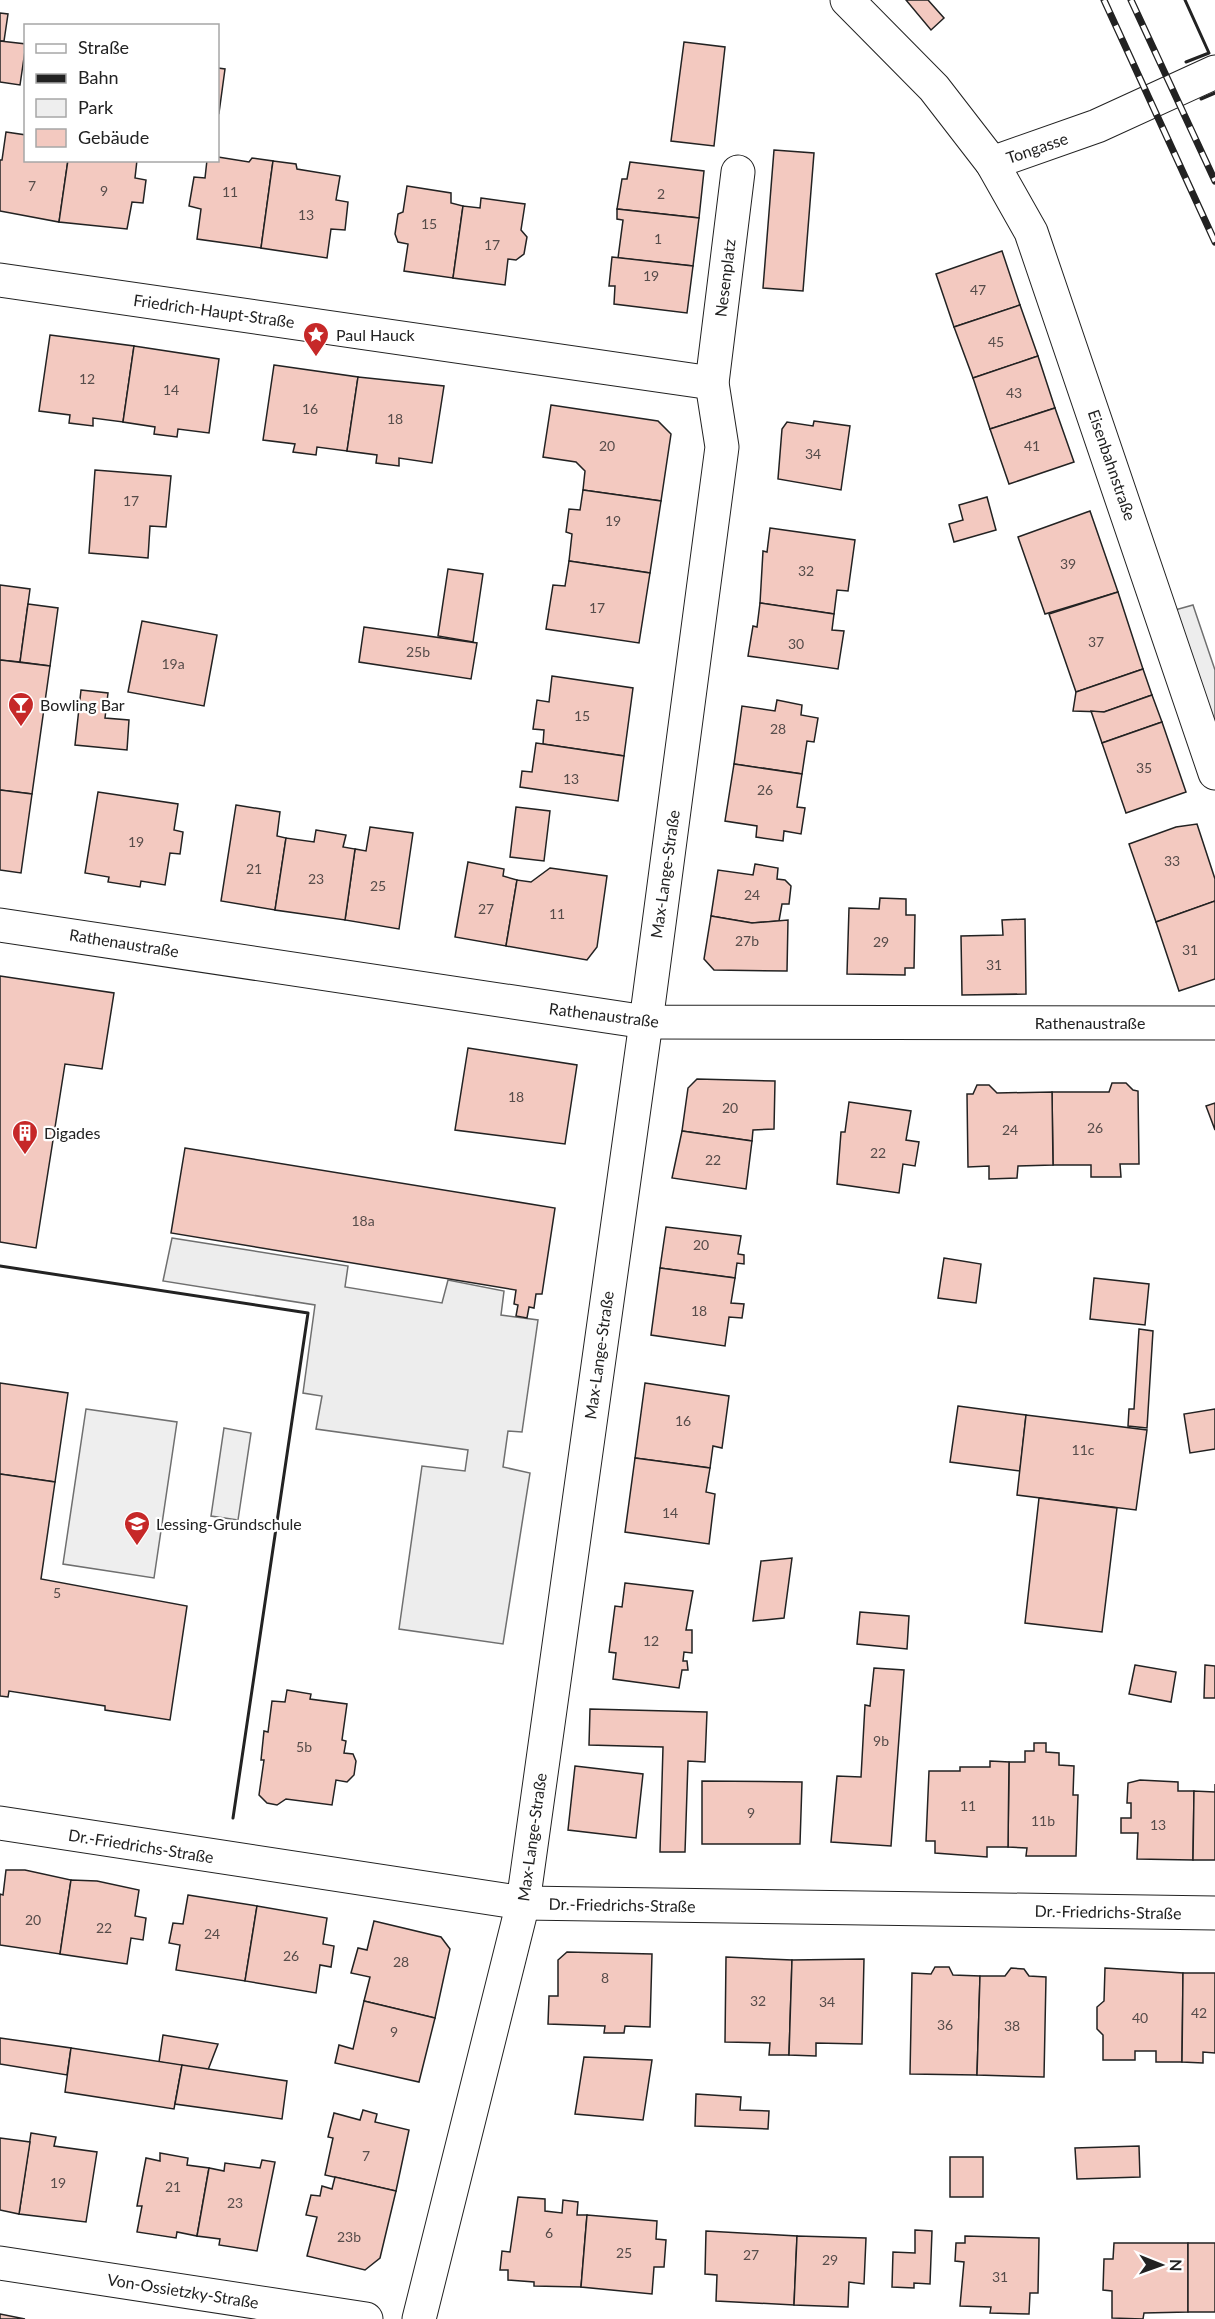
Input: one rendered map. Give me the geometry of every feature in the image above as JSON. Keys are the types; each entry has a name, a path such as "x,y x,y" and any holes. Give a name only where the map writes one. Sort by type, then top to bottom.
{"street":[{"name":"Tongasse","path":"847,0 934,88 993,163 1097,126 1215,72"},
{"name":"Eisenbahnstraße","path":"993,163 1031,232 1215,773"},
{"name":"Nesenplatz","path":"712,383 738,172"},
{"name":"Friedrich-Haupt-Straße","path":"0,280 712,383"},
{"name":"Max-Lange-Straße","path":"419,2319 523,1904 646,1022 722,447 712,383"},
{"name":"Rathenaustraße","path":"0,924 646,1022 1215,1023"},
{"name":"Dr.-Friedrichs-Straße","path":"0,1823 523,1904 1215,1913"},
{"name":"Von-Ossietzky-Straße","path":"0,2263 366,2319"}],"green space":[{"path":"86,1409 177,1422 154,1578 63,1564"},
{"path":"224,1428 251,1433 238,1520 211,1516"}],"shaded area":[{"path":"1193,605 1215,670 1215,728 1175,610"},
{"path":"172,1238 348,1266 345,1287 442,1303 448,1280 504,1291 501,1315 538,1320 522,1432 508,1431 503,1467 530,1473 503,1644 399,1629 422,1466 465,1471 468,1450 316,1429 322,1396 303,1393 315,1305 163,1281"}],"building":[{"path":"906,0 928,0 944,18 931,30"},
{"path":"0,13 8,14 4,41 0,41"},
{"path":"0,41 24,44 20,85 0,82"},
{"path":"684,42 725,47 714,146 671,141"},
{"path":"219,68 225,69 219,113"},
{"path":"6,132 24,135 24,162 68,162 59,222 0,211 0,160 2,160"},
{"path":"774,150 814,153 803,291 763,288"},
{"path":"219,157 249,162 252,158 273,161 261,248 197,239 201,209 189,206 194,177 205,178 207,162 219,162"},
{"path":"273,161 296,164 297,169 340,176 336,200 348,202 345,230 331,229 327,258 261,248"},
{"path":"68,162 137,162 135,178 146,180 143,203 132,202 127,229 59,222"},
{"path":"630,162 704,171 699,218 617,209 622,179 627,179"},
{"path":"407,186 451,193 451,203 463,206 453,278 404,271 408,244 398,242 395,234 398,214 403,212"},
{"path":"481,198 525,204 521,230 527,237 524,254 516,260 508,259 505,285 453,278 463,206 480,208"},
{"path":"617,209 699,218 693,266 618,258 623,220 617,219"},
{"path":"1002,251 1020,305 954,327 936,274"},
{"path":"612,257 693,266 687,313 614,304 615,286 609,286"},
{"path":"1020,305 1038,356 973,378 954,327"},
{"path":"50,335 134,346 123,422 93,418 93,426 69,423 70,415 39,411"},
{"path":"134,346 219,359 209,433 178,429 177,437 154,434 155,427 123,422"},
{"path":"1038,356 1055,408 990,429 973,378"},
{"path":"274,365 358,377 347,451 317,447 316,455 293,452 295,444 263,440"},
{"path":"358,377 444,386 432,463 399,458 399,466 376,463 377,455 347,451"},
{"path":"551,405 658,421 671,434 661,501 583,490 585,471 576,462 543,457"},
{"path":"1055,408 1074,462 1009,484 990,429"},
{"path":"814,421 850,426 841,490 778,479 782,429 787,422 813,426"},
{"path":"95,470 171,476 166,527 150,526 148,558 89,553"},
{"path":"583,490 661,501 650,573 569,561 572,534 566,532 569,509 580,510"},
{"path":"987,497 996,530 954,542 949,524 963,520 959,505"},
{"path":"1090,511 1118,592 1045,614 1018,537"},
{"path":"770,528 855,540 848,591 837,590 834,614 760,603 763,551 767,552"},
{"path":"569,561 650,573 639,643 546,629 553,585 565,586"},
{"path":"448,569 483,574 473,642 438,636"},
{"path":"0,585 30,589 20,662 0,660"},
{"path":"1118,592 1143,669 1076,692 1049,614"},
{"path":"760,603 834,614 832,630 844,631 838,669 748,656 753,626 757,627"},
{"path":"28,604 58,608 50,666 20,662"},
{"path":"142,621 217,635 204,706 128,692"},
{"path":"364,627 477,643 471,679 359,662"},
{"name":"Bowling Bar","path":"0,660 50,666 32,794 0,790"},
{"path":"1143,669 1152,695 1104,712 1073,711 1076,692"},
{"path":"552,676 633,688 624,756 543,744 544,730 533,729 537,700 549,702"},
{"path":"81,690 108,693 105,718 129,720 127,750 75,745"},
{"path":"1152,695 1162,722 1102,743 1091,711 1104,712"},
{"path":"777,700 802,705 801,715 818,718 814,742 807,741 802,774 734,764 742,706 775,711"},
{"path":"1162,722 1186,792 1126,813 1102,743"},
{"path":"536,743 624,756 618,801 520,787 522,771 532,772"},
{"path":"734,764 802,774 797,807 805,808 801,834 784,831 783,841 756,837 757,826 725,821"},
{"path":"0,790 32,794 21,873 0,870"},
{"path":"98,792 178,804 174,830 183,832 180,854 170,853 165,885 141,881 140,887 108,882 109,877 85,873"},
{"path":"236,805 280,812 277,836 286,838 275,910 221,901"},
{"path":"516,807 550,811 544,861 510,857"},
{"path":"1197,824 1215,879 1215,901 1156,922 1129,844 1176,827"},
{"path":"370,827 413,833 399,929 345,920 355,849 366,851"},
{"path":"316,830 346,835 343,847 355,849 345,920 275,910 286,838 314,842"},
{"path":"468,862 504,869 503,876 517,880 506,946 455,937"},
{"path":"755,864 778,868 777,879 785,880 791,886 789,904 782,904 779,921 752,923 711,916 718,870 753,875"},
{"path":"550,868 607,876 597,947 587,960 506,946 517,880 531,882"},
{"path":"880,898 906,899 906,915 915,915 914,968 905,968 905,975 847,974 849,908 879,909"},
{"path":"1215,901 1215,979 1179,991 1156,922"},
{"path":"711,916 752,923 788,920 787,971 714,970 704,959"},
{"path":"1025,919 1026,994 962,995 961,936 1003,935 1002,920"},
{"name":"Digades","path":"0,976 114,993 102,1069 65,1064 36,1248 0,1242"},
{"path":"468,1048 577,1065 565,1144 455,1130"},
{"path":"697,1079 775,1081 774,1129 753,1130 752,1141 682,1131 688,1088"},
{"path":"1112,1083 1126,1083 1133,1090 1138,1091 1139,1164 1120,1164 1121,1177 1091,1177 1091,1165 1053,1165 1052,1092 1109,1092"},
{"path":"977,1085 989,1085 997,1093 1052,1092 1053,1165 1018,1166 1017,1178 989,1179 989,1166 968,1167 967,1094 973,1094"},
{"path":"849,1102 911,1111 906,1140 919,1142 915,1166 903,1164 899,1193 837,1184 841,1132 845,1132"},
{"path":"1215,1103 1215,1130 1206,1106"},
{"path":"682,1131 752,1141 746,1189 672,1178"},
{"path":"185,1148 555,1208 542,1294 536,1294 534,1308 529,1307 527,1318 516,1316 518,1305 514,1304 516,1290 171,1233"},
{"path":"666,1227 741,1236 738,1254 744,1255 744,1264 737,1263 735,1278 660,1268"},
{"path":"944,1258 981,1264 976,1303 938,1298"},
{"path":"660,1268 735,1278 731,1303 744,1304 742,1318 729,1317 725,1346 651,1335"},
{"path":"1094,1278 1149,1284 1145,1325 1090,1319"},
{"path":"1139,1329 1153,1331 1147,1428 1128,1426 1129,1409 1134,1409"},
{"path":"0,1383 68,1393 55,1482 0,1474"},
{"path":"645,1383 729,1396 722,1448 713,1446 710,1468 635,1458"},
{"path":"958,1406 1026,1415 1020,1471 950,1462"},
{"path":"1215,1409 1215,1449 1190,1453 1184,1414"},
{"path":"1026,1415 1147,1430 1136,1510 1017,1495"},
{"path":"635,1458 710,1468 706,1492 715,1494 709,1544 625,1532"},
{"path":"0,1474 55,1482 41,1579 187,1606 170,1720 105,1710 105,1706 9,1691 8,1697 0,1696"},
{"path":"1039,1498 1117,1508 1102,1632 1025,1623"},
{"path":"792,1558 784,1618 753,1621 761,1561"},
{"path":"625,1583 693,1591 686,1630 692,1630 692,1653 684,1652 683,1661 687,1661 688,1670 682,1670 679,1688 613,1679 616,1653 609,1652 615,1606 622,1607"},
{"path":"860,1612 909,1616 907,1649 857,1644"},
{"path":"1135,1665 1176,1672 1171,1702 1129,1694"},
{"path":"1205,1665 1215,1666 1215,1698 1204,1698"},
{"path":"874,1668 904,1670 891,1846 831,1842 837,1776 861,1777 865,1705 870,1706"},
{"path":"287,1690 311,1694 310,1699 347,1704 342,1740 346,1741 344,1753 353,1754 356,1761 354,1775 347,1782 336,1780 332,1805 286,1799 277,1805 267,1803 259,1795 264,1760 261,1760 264,1731 268,1732 272,1701 285,1702"},
{"path":"590,1709 707,1712 705,1762 688,1761 685,1852 660,1852 663,1747 589,1745"},
{"path":"1034,1743 1046,1743 1046,1752 1059,1753 1059,1765 1074,1766 1073,1795 1078,1795 1076,1856 1026,1856 1027,1848 1008,1847 1009,1762 1025,1762 1025,1751 1034,1751"},
{"path":"990,1761 1009,1762 1008,1847 987,1847 987,1857 935,1853 935,1841 926,1841 929,1771 960,1771 960,1767 990,1767"},
{"path":"575,1766 643,1774 636,1838 568,1830"},
{"path":"1140,1780 1178,1782 1178,1791 1194,1791 1193,1860 1137,1859 1138,1833 1121,1833 1121,1818 1131,1818 1131,1803 1127,1803 1128,1783"},
{"path":"702,1781 802,1782 800,1844 702,1844"},
{"path":"1194,1791 1215,1792 1215,1860 1193,1860"},
{"path":"6,1870 25,1870 71,1880 60,1954 0,1945 0,1894 3,1895"},
{"path":"71,1880 97,1881 139,1890 135,1916 146,1918 143,1940 131,1938 127,1964 60,1954"},
{"path":"188,1895 257,1906 245,1981 176,1970 180,1945 169,1943 173,1923 183,1924"},
{"path":"257,1906 327,1918 323,1944 334,1946 331,1967 320,1965 316,1993 245,1981"},
{"path":"374,1921 441,1937 450,1949 435,2018 364,2001 370,1977 351,1973 358,1948 367,1950"},
{"path":"567,1952 652,1954 650,2027 625,2026 624,2033 604,2033 605,2026 548,2024 549,1996 558,1996 558,1960"},
{"path":"726,1957 792,1960 789,2055 769,2055 770,2043 725,2042"},
{"path":"864,1959 862,2044 816,2043 816,2056 789,2055 792,1960"},
{"path":"935,1967 949,1967 953,1975 980,1976 977,2075 910,2074 912,1973 931,1974"},
{"path":"1011,1968 1024,1969 1029,1976 1046,1977 1044,2077 977,2075 980,1976 1005,1976"},
{"path":"1105,1968 1183,1973 1182,2062 1156,2062 1156,2051 1135,2051 1135,2060 1103,2060 1103,2035 1097,2029 1097,2007 1104,2001"},
{"path":"1183,1973 1215,1973 1215,2053 1203,2052 1203,2063 1182,2062"},
{"path":"364,2001 435,2018 419,2082 335,2063 339,2045 353,2049"},
{"path":"163,2035 218,2044 208,2070 159,2062"},
{"path":"0,2038 71,2048 67,2075 0,2064"},
{"path":"71,2048 182,2065 174,2109 65,2092"},
{"path":"584,2057 652,2060 643,2120 575,2114"},
{"path":"182,2065 287,2081 282,2119 175,2104"},
{"path":"696,2094 741,2097 740,2110 769,2111 768,2129 695,2126"},
{"path":"363,2110 377,2114 375,2122 409,2130 396,2191 325,2175 333,2138 328,2137 334,2113 360,2120"},
{"path":"31,2133 56,2137 54,2146 97,2152 86,2222 19,2214"},
{"path":"0,2138 30,2142 19,2214 0,2210"},
{"path":"1139,2146 1140,2177 1077,2179 1075,2148"},
{"path":"160,2153 188,2158 187,2165 209,2168 197,2236 177,2232 176,2238 137,2232 142,2206 137,2206 146,2158 160,2161"},
{"path":"950,2157 983,2157 983,2197 950,2197"},
{"path":"262,2160 275,2162 257,2251 219,2245 220,2239 197,2236 209,2168 224,2171 225,2163 260,2168"},
{"path":"335,2177 396,2191 380,2258 365,2270 307,2256 317,2217 306,2215 311,2195 320,2196 322,2186 332,2189"},
{"path":"518,2197 545,2199 545,2211 562,2213 563,2200 578,2202 577,2215 587,2215 581,2287 534,2286 534,2282 508,2280 508,2270 500,2270 502,2251 510,2252"},
{"path":"587,2215 657,2221 656,2239 666,2240 664,2267 654,2267 652,2294 581,2287"},
{"path":"915,2230 932,2231 930,2284 914,2283 914,2288 892,2287 893,2252 915,2253"},
{"path":"706,2231 797,2236 794,2305 716,2301 717,2275 705,2274"},
{"path":"797,2236 866,2238 864,2284 849,2282 848,2307 794,2305"},
{"path":"965,2236 1039,2238 1038,2293 1030,2293 1029,2314 990,2313 991,2307 960,2306 964,2262 955,2261 956,2243 965,2243"},
{"path":"1114,2243 1188,2243 1188,2312 1144,2313 1143,2319 1112,2318 1112,2291 1103,2290 1104,2259 1113,2259"},
{"path":"1188,2243 1215,2243 1215,2312 1188,2312"},
{"path":"0,2314 25,2319 0,2319"}],"railway":[{"path":"1104,0 1215,242"},
{"path":"1131,0 1215,181"}],"wall":[{"path":"1185,0 1209,53 1186,62"},
{"path":"1201,99 1215,93"},
{"path":"0,1266 308,1313 233,1818"}],"place":[{"name":"Paul Hauck","path":"316,358"},
{"name":"Bowling Bar","path":"21,728"},
{"name":"Digades","path":"25,1156"},
{"name":"Lessing-Grundschule","path":"137,1547"}]}
